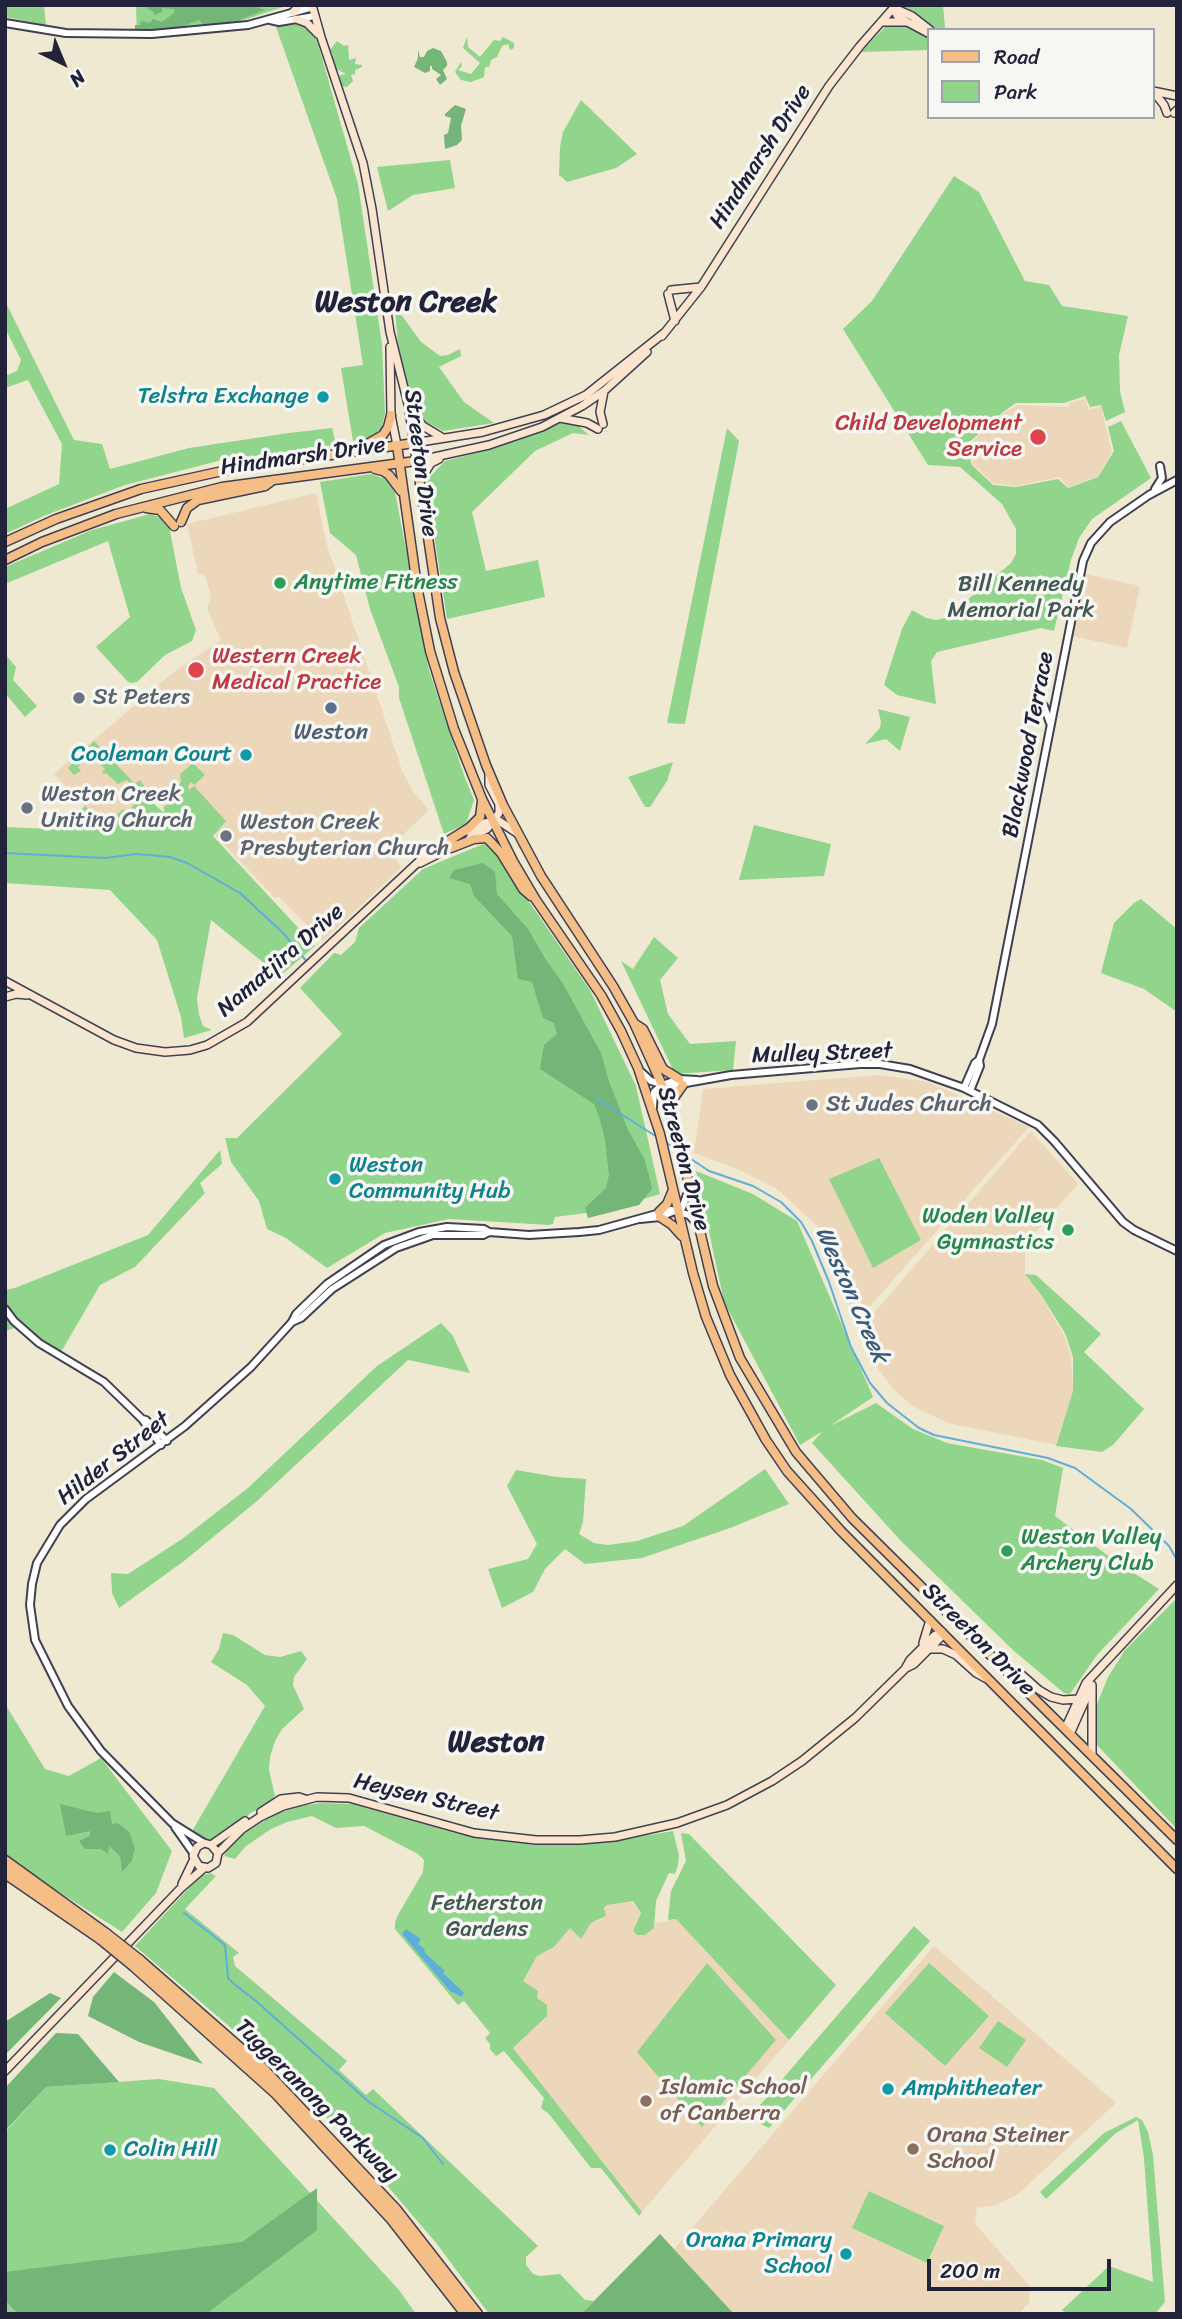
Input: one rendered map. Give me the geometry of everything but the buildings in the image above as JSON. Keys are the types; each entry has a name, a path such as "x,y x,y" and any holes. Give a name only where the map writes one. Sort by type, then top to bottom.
{"highway":[{"name":"Tuggeranong Parkway","path":"5,1861 137,1963 260,2066 396,2210 477,2314"},
{"name":"Tuggeranong Parkway","path":"5,1873 103,1937"},
{"name":"Tuggeranong Parkway","path":"137,1963 277,2094 391,2218 466,2314"}],"main road":[{"path":"300,5 295,15 321,37"},
{"path":"909,19 911,5"},
{"path":"894,7 898,17 909,19 926,30"},
{"name":"Hindmarsh Drive","path":"5,560 42,542 142,507 222,487 446,456 520,436 561,418 604,391 639,361 675,321 701,287 821,97 848,60 894,7"},
{"name":"Streeton Drive","path":"313,9 363,163 390,332 408,404 440,618 454,672 489,772 518,833 541,876 613,986 634,1023 662,1085 680,1146 713,1286 740,1358 782,1433 852,1518 1177,1840"},
{"path":"881,22 909,19"},
{"path":"1154,91 1177,96"},
{"path":"1154,93 1172,112"},
{"path":"675,321 669,292 701,287"},
{"name":"Streeton Drive","path":"390,332 391,415 417,586 430,651 454,729 493,822 536,900 601,995 638,1068 660,1134 706,1317 730,1375 766,1440 787,1471 841,1531 1177,1868"},
{"name":"Hindmarsh Drive","path":"5,542 56,519 141,489 227,470 443,439 520,422 586,395 664,333"},
{"path":"561,418 600,427 604,391"},
{"path":"408,404 412,416 443,439"},
{"path":"351,452 378,440 388,427 391,415"},
{"path":"419,481 431,463 446,456"},
{"path":"368,468 389,475 404,497"},
{"path":"142,507 159,509 177,524 187,508 198,500 265,486 276,479"},
{"path":"489,772 489,785 499,804 499,813 493,822 506,824 518,833"},
{"path":"448,845 480,817 482,799"},
{"name":"Namatjira Drive","path":"5,981 114,1040 136,1048 165,1052 190,1050 207,1045 237,1029 429,852 448,845 484,823 493,822"},
{"path":"448,845 487,838 501,853 523,889 536,900"},
{"path":"5,997 16,994 31,995"},
{"path":"634,1023 643,1029 663,1069 681,1082 668,1106"},
{"path":"673,1189 659,1215 684,1238"},
{"path":"912,1579 920,1593 942,1615 942,1632 956,1628 967,1634"},
{"path":"1068,1731 1086,1683 1110,1654 1177,1585"},
{"path":"930,1620 924,1649 943,1649 956,1655 976,1673 992,1682"},
{"name":"Heysen Street","path":"5,2071 181,1888 204,1868 216,1863 218,1853 242,1829 283,1806 321,1797 349,1798 474,1833 536,1840 580,1840 634,1834 677,1823 727,1805 772,1781 821,1747 906,1668 910,1660 924,1649 936,1634 942,1632"},
{"path":"1007,1671 1021,1674 1051,1697 1063,1700 1078,1699"},
{"path":"1092,1756 1094,1676"},
{"path":"1060,1750 1092,1685"},
{"name":"Heysen Street","path":"181,1888 197,1847 208,1844 281,1799 305,1799"},
{"path":"208,1844 218,1853"},
{"path":"194,1856 199,1866 204,1868"}],"street":[{"path":"5,23 66,33 142,35 248,25 313,9"},
{"path":"1149,495 1160,484 1163,474 1160,466"},
{"name":"Blackwood Terrace","path":"967,1089 980,1066 979,1060 992,1024 1081,569 1087,551 1110,522 1149,495 1177,480"},
{"path":"1037,700 1044,706 1051,724"},
{"name":"Mulley Street","path":"662,1085 731,1076 880,1064 910,1069 967,1089 1038,1125 1124,1222 1134,1230 1177,1251"},
{"path":"638,1068 647,1078 662,1085 653,1096 653,1114"},
{"path":"690,1186 685,1203 678,1210 689,1215 699,1227"},
{"name":"Hilder Street","path":"194,1856 172,1823 101,1751 68,1706 35,1640 30,1605 32,1584 37,1563 60,1525 86,1499 164,1443 251,1367 292,1322 296,1314 327,1284 384,1245 401,1237 434,1229 484,1229 489,1232 529,1235 599,1230 678,1210"},
{"path":"5,1309 14,1321 39,1343 104,1381 164,1443"},
{"name":"Hilder Street","path":"172,1823 208,1844"}],"shaded area":[{"path":"1085,399 1089,410 1101,406 1112,452 1098,476 1068,487 1059,477 1017,486 993,483 973,464 968,445 1003,413 1018,405 1069,407 1070,403"},
{"name":"Cooleman Court","path":"316,493 326,542 403,773 414,793 429,810 387,850 402,867 323,941 279,897 274,897 179,797 165,810 149,793 108,832 54,774 175,671 221,640 207,609 211,595 205,576 198,574 187,524"},
{"path":"1085,574 1140,586 1127,648 1072,636"},
{"path":"879,1075 928,1082 1029,1127 856,1322 827,1244 817,1226 777,1189 737,1169 694,1153 703,1089"},
{"path":"1031,1131 1078,1184 1025,1244 1025,1274 1064,1335 1071,1358 1073,1391 1056,1445 948,1423 914,1407 895,1391 873,1362 860,1329"},
{"name":"Islamic School of Canberra","path":"631,1901 641,1913 633,1931 654,1928 656,1923 676,1919 789,2040 642,2212 513,2048 547,2016 537,1998 537,1991 523,1981 537,1956 554,1947 570,1928 581,1939 591,1923 601,1920 607,1905"},
{"name":"Orana Steiner School","path":"934,1946 1116,2103 1018,2194 997,2205 977,2208 975,2224 1030,2286 1029,2303 1018,2314 734,2314 674,2249"}],"green space":[{"path":"9,5 44,5 46,25 5,17"},
{"path":"136,5 289,5 226,26 137,34"},
{"path":"147,5 250,5 265,10 229,24 205,27 199,20 173,30 135,30 135,25 140,25 141,21 150,23 153,19 162,22 174,13 174,9 162,8 162,12 154,15"},
{"path":"906,5 943,5 945,28 926,28 926,50 861,52"},
{"path":"312,23 358,184 382,344 385,414 381,429 371,437 353,441 341,368 363,365 337,199 276,27"},
{"path":"467,37 468,47 480,57 494,40 500,41 503,37 514,43 514,48 510,50 508,44 502,46 489,67 485,67 484,77 471,82 461,80 455,72 461,62 462,66 458,70 471,74 480,63 463,48"},
{"path":"337,41 344,46 348,45 349,60 356,58 355,64 362,65 351,75 353,81 347,87 341,86 338,81 340,75 346,74 334,68 331,58 333,55 330,50"},
{"path":"433,48 441,51 447,62 443,70 447,79 440,85 436,79 441,75 432,69 432,66 430,71 425,73 414,67 418,50 420,57 424,57 427,51"},
{"path":"581,100 637,154 616,168 567,182 559,175 560,147 563,132"},
{"path":"455,105 466,109 461,126 462,140 445,149 444,135 448,133 451,118 445,114"},
{"path":"450,160 455,188 413,195 388,211 377,167"},
{"name":"Bill Kennedy Memorial Park","path":"954,176 979,192 1025,281 1049,285 1062,306 1128,316 1119,355 1120,391 1125,412 1106,421 1101,405 1090,407 1085,396 1064,403 1016,403 966,445 972,465 993,485 1016,487 1058,479 1068,488 1098,477 1114,451 1108,427 1121,421 1151,478 1092,519 1079,538 1054,631 1041,628 937,652 931,661 936,704 897,695 884,685 902,629 912,610 926,618 946,618 1011,563 1016,554 1016,529 1002,504 960,467 928,465 843,329 872,301"},
{"path":"5,301 74,440 102,444 110,469 189,448 332,428 336,445 218,461 125,485 5,534 5,509 59,484 62,444 28,380 5,388 5,376 17,371 21,360 5,328"},
{"path":"395,310 421,342 440,356 460,349 461,356 439,367 464,402 494,423 443,431 426,422 416,409 409,388 398,344"},
{"path":"569,418 589,435 573,433 535,451 472,512 486,571 538,560 545,597 447,619 426,481 445,461 499,447"},
{"path":"727,428 739,441 685,724 667,723"},
{"path":"371,474 386,479 395,492 429,670 474,800 466,824 444,834 399,698 399,687 370,609 356,555 330,533 320,482"},
{"path":"150,514 163,518 169,526 181,588 196,630 192,641 165,655 137,682 132,683 128,682 96,647 130,617 108,541 5,584 5,567 92,530"},
{"path":"5,654 16,667 13,680 37,706 25,717 5,693"},
{"path":"878,709 910,717 900,751 886,739 865,744 880,728"},
{"path":"94,741 135,784 140,780 147,790 136,800 128,792 130,784 127,780 118,784 102,772 105,769 101,765 103,762 94,752 78,767 81,771 74,775 68,768"},
{"path":"673,762 667,781 650,807 645,807 628,777"},
{"path":"193,763 205,775 194,785 191,782 189,790 194,786 226,821 213,836 315,946 280,976 211,920 197,998 203,1026 212,1030 184,1038 181,1017 157,940 110,890 5,883 5,827 51,829 61,822 67,822 85,806 106,825 123,809 127,812 144,795 163,812 163,808 173,800 170,796 181,782 180,774"},
{"path":"754,825 831,844 824,876 739,880"},
{"path":"488,842 501,855 521,890 590,990 636,1086 660,1194 601,1211 555,1217 553,1224 549,1225 449,1219 385,1233 327,1268 286,1238 267,1229 259,1201 231,1162 225,1138 237,1138 342,1034 300,988 334,953 341,955 355,942 359,928 423,869"},
{"path":"483,863 495,872 497,894 528,929 562,982 601,1053 628,1130 644,1158 650,1179 652,1189 639,1205 588,1218 585,1208 606,1188 609,1175 599,1116 594,1104 540,1069 544,1045 557,1034 554,1023 543,1018 532,982 518,979 512,936 474,896 470,884 449,878 454,870"},
{"path":"1141,899 1177,929 1177,1012 1144,989 1101,973 1114,923"},
{"path":"654,937 678,958 660,980 668,1014 690,1044 736,1041 733,1070 675,1074 621,961 633,969"},
{"path":"220,1150 222,1164 200,1183 205,1193 135,1267 100,1285 61,1352 40,1340 23,1325 5,1331 5,1290 148,1235"},
{"path":"879,1158 921,1240 873,1268 829,1179"},
{"name":"Weston Valley Archery Club","path":"696,1171 753,1194 797,1221 873,1397 830,1426 876,1403 913,1429 947,1443 1042,1460 1063,1468 1055,1516 1115,1561 1159,1589 1097,1655 1070,1694 1064,1693 1014,1651 901,1541 812,1443 823,1431 800,1445 724,1302"},
{"path":"1025,1274 1036,1275 1101,1334 1084,1352 1144,1409 1113,1445 1102,1452 1056,1446 1073,1391 1073,1357 1065,1333"},
{"path":"441,1323 453,1336 470,1373 408,1360 257,1501 184,1561 119,1608 112,1593 111,1573 128,1574 182,1539 248,1488 377,1366"},
{"path":"765,1469 789,1504 730,1528 642,1558 585,1564 565,1549 545,1569 533,1592 502,1608 488,1569 528,1559 537,1544 507,1486 516,1470 586,1479 583,1522 579,1534 594,1543 608,1545 637,1541 683,1526"},
{"path":"1177,1598 1177,1829 1094,1742 1097,1704 1108,1677 1125,1650"},
{"path":"223,1633 233,1635 265,1655 280,1657 301,1651 307,1659 294,1677 293,1685 304,1709 282,1729 270,1757 269,1770 275,1796 266,1806 252,1812 213,1844 191,1833 265,1706 247,1685 211,1662 219,1649"},
{"path":"5,1704 45,1769 69,1776 101,1758 172,1851 156,1893 122,1932 5,1858"},
{"name":"Fetherston Gardens","path":"322,1803 352,1804 459,1834 534,1845 608,1842 673,1831 679,1855 678,1865 675,1874 669,1873 656,1901 654,1928 645,1935 637,1935 633,1931 641,1913 633,1901 607,1905 604,1908 606,1916 591,1923 581,1939 570,1928 554,1947 537,1956 523,1981 538,1991 537,1998 547,2005 547,2016 513,2048 642,2212 639,2216 601,2168 591,2168 549,2114 541,2108 544,2098 504,2051 496,2056 490,2049 485,2038 490,2033 464,2001 458,2005 395,1929 399,1913 423,1872 424,1860 418,1854 364,1826 336,1828 312,1816 271,1829 246,1846 235,1859 224,1856 238,1838 273,1815 299,1806"},
{"path":"60,1804 97,1813 110,1811 112,1824 118,1823 129,1832 135,1848 132,1861 122,1872 120,1856 109,1846 108,1854 101,1849 85,1849 79,1841 90,1836 90,1831 66,1836"},
{"path":"681,1833 689,1834 836,1985 789,2040 676,1919 668,1920 671,1891 686,1861"},
{"path":"210,1873 216,1876 185,1909 239,1953 233,1957 235,1966 347,2061 339,2070 366,2095 373,2089 538,2246 526,2257 526,2265 533,2274 560,2274 585,2300 594,2301 581,2314 489,2314 437,2244 356,2149 284,2073 135,1946 200,1876"},
{"path":"914,1926 930,1941 769,2128 749,2118"},
{"path":"707,1963 776,2040 702,2127 637,2052"},
{"path":"929,1963 989,2016 945,2066 885,2013"},
{"path":"114,1972 154,2002 203,2064 139,2042 88,2016 93,1997"},
{"path":"50,1993 61,1998 5,2055 5,2022"},
{"path":"998,2021 1026,2040 1007,2067 979,2048"},
{"path":"56,2033 78,2034 119,2082 46,2087 5,2131 5,2088"},
{"path":"159,2079 214,2088 399,2290 416,2314 5,2314 5,2132 46,2087"},
{"path":"1136,2117 1142,2120 1148,2132 1153,2155 1165,2302 1155,2314 1066,2314 1062,2310 1109,2266 1153,2282 1144,2158 1138,2120 1116,2133 1046,2199 1040,2192 1104,2133"},
{"path":"317,2188 317,2230 206,2314 18,2314 5,2300 5,2272 242,2242"},
{"path":"869,2191 944,2226 927,2263 852,2228"},
{"path":"660,2234 734,2314 581,2314 594,2301"}],"water":[{"path":"406,1929 421,1939 418,1944 464,1993 462,1997 450,1991 402,1934"}],"waterway":[{"name":"Weston Creek","path":"5,853 105,858 136,854 170,857 187,863 240,893 284,934 308,963"},
{"name":"Weston Creek","path":"596,1098 657,1137"},
{"name":"Weston Creek","path":"665,1142 678,1150"},
{"name":"Weston Creek","path":"685,1155 709,1171 753,1186 781,1202 801,1222 829,1282 851,1347 870,1383 887,1403 919,1428 934,1435 1048,1458 1075,1468 1131,1509 1169,1546 1177,1560"},
{"path":"184,1913 225,1945 228,1978 234,1984 369,2102 423,2138 443,2164"}],"place":[{"name":"Telstra Exchange","path":"323,397"},
{"name":"Child Development Service","path":"1038,437"},
{"name":"Anytime Fitness","path":"280,583"},
{"name":"Western Creek Medical Practice","path":"196,670"},
{"name":"St Peters","path":"79,698"},
{"name":"Weston","path":"331,708"},
{"name":"Cooleman Court","path":"246,755"},
{"name":"Weston Creek Uniting Church","path":"27,808"},
{"name":"Weston Creek Presbyterian Church","path":"226,836"},
{"name":"St Judes Church","path":"812,1105"},
{"name":"Weston Community Hub","path":"335,1179"},
{"name":"Woden Valley Gymnastics","path":"1068,1230"},
{"name":"Weston Valley Archery Club","path":"1007,1551"},
{"name":"Amphitheater","path":"888,2089"},
{"name":"Islamic School of Canberra","path":"646,2101"},
{"name":"Orana Steiner School","path":"913,2149"},
{"name":"Colin Hill","path":"110,2150"},
{"name":"Orana Primary School","path":"846,2254"}],"district":[{"name":"Weston Creek","path":"406,303"},
{"name":"Weston","path":"496,1743"}]}
